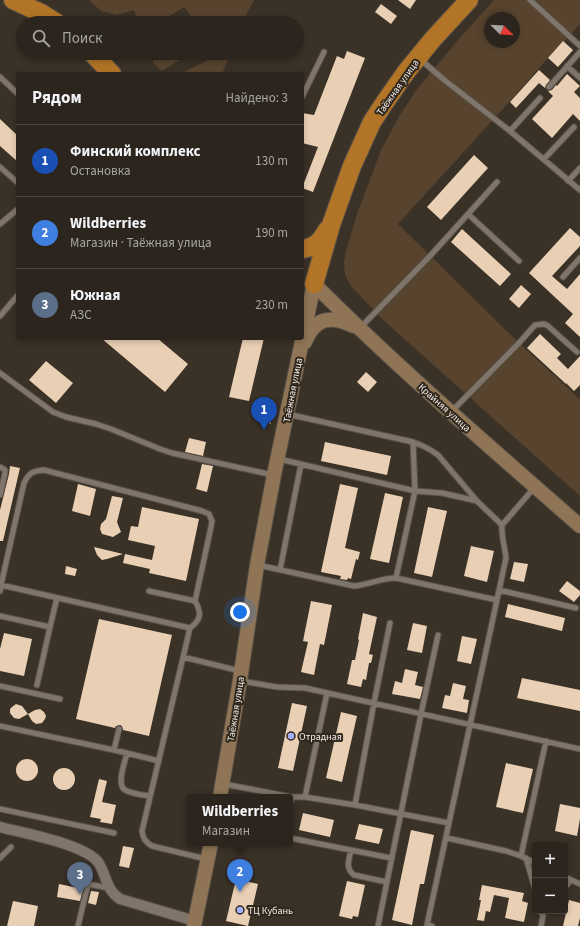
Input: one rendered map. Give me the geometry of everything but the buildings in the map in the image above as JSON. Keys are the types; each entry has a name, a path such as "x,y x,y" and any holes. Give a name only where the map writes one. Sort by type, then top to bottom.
{"highway":[{"path":"13,0 47,16"},
{"name":"Таёжная улица","path":"308,278 331,225 352,166 372,122 394,88 418,57 469,0"},
{"path":"99,60 110,72"},
{"path":"304,249 310,248 318,244 331,225"}],"street":[{"name":"Крайняя улица","path":"308,278 377,346 580,526"},
{"name":"Таёжная улица","path":"304,310 308,278"},
{"path":"298,357 306,338 314,327 321,322 335,320 359,328"},
{"name":"Таёжная улица","path":"221,790 257,565 300,340"},
{"path":"0,828 64,844 85,853 98,862 109,888 114,895 120,899 195,923 210,846"}],"lane":[{"path":"530,0 580,46"},
{"path":"304,93 324,52"},
{"path":"549,87 580,52"},
{"path":"418,57 510,130 580,190"},
{"path":"567,66 580,78"},
{"path":"0,77 16,92"},
{"path":"510,130 540,98"},
{"path":"544,159 574,127"},
{"path":"0,167 16,181"},
{"path":"568,181 580,168"},
{"path":"359,328 430,256 497,182"},
{"path":"0,224 16,211"},
{"path":"468,214 519,261"},
{"path":"563,277 580,258"},
{"path":"0,316 16,297"},
{"path":"450,412 535,325 544,324 548,326 577,352"},
{"path":"0,373 53,412 66,417 112,429 172,453 274,475"},
{"path":"287,414 422,445 438,455 477,502 502,525"},
{"path":"396,578 415,491 413,442"},
{"path":"278,459 415,491 442,493 477,502"},
{"path":"280,570 301,464"},
{"path":"0,467 5,470 5,473 0,495"},
{"path":"0,591 24,483 28,476 35,470 44,470 209,514 212,521 195,601 199,608 199,618 196,624 190,628 142,831 143,838 147,843 157,848 207,860"},
{"path":"429,926 449,823 506,558 506,551 501,533 502,525 535,487"},
{"path":"257,565 354,586 362,586 390,578 396,578 497,600"},
{"path":"1,585 190,628"},
{"path":"499,590 576,608"},
{"path":"149,591 195,601"},
{"path":"37,685 57,598"},
{"path":"0,616 50,627"},
{"path":"355,805 390,623"},
{"path":"378,926 438,635"},
{"path":"183,657 277,687 305,688 580,749"},
{"path":"0,686 60,699"},
{"path":"305,797 327,693"},
{"path":"0,726 159,761"},
{"path":"114,750 119,729"},
{"path":"532,880 524,857 546,741"},
{"path":"126,753 120,780 121,786 124,790 150,796"},
{"path":"221,790 268,794"},
{"path":"293,796 355,805 449,823"},
{"path":"0,809 114,834"},
{"path":"446,838 506,851 532,861"},
{"path":"293,839 391,858"},
{"path":"0,858 11,847"},
{"path":"351,850 348,863 350,872 354,875 387,882"},
{"path":"567,878 580,884"},
{"path":"568,884 571,880"},
{"path":"78,926 88,884 109,888"},
{"path":"541,926 543,914"}],"shaded area":[{"path":"89,0 254,0 246,16 191,16 184,7 170,16 136,16 134,10 117,15 101,11"},
{"path":"494,0 580,0 580,24 398,224 519,343 580,399 580,496 382,319 351,286 345,275 344,262 346,251 357,214 381,150 400,115 417,89"},
{"path":"154,60 180,60 162,71 153,63"},
{"path":"209,60 228,60 223,72 183,72"}],"place":[{"name":"Финский комплекс","path":"264,430"},
{"name":"Отрадная","path":"291,736"},
{"name":"Wildberries","path":"240,892"},
{"name":"Южная","path":"80,895"},
{"name":"ТЦ Кубань","path":"240,910"}]}
